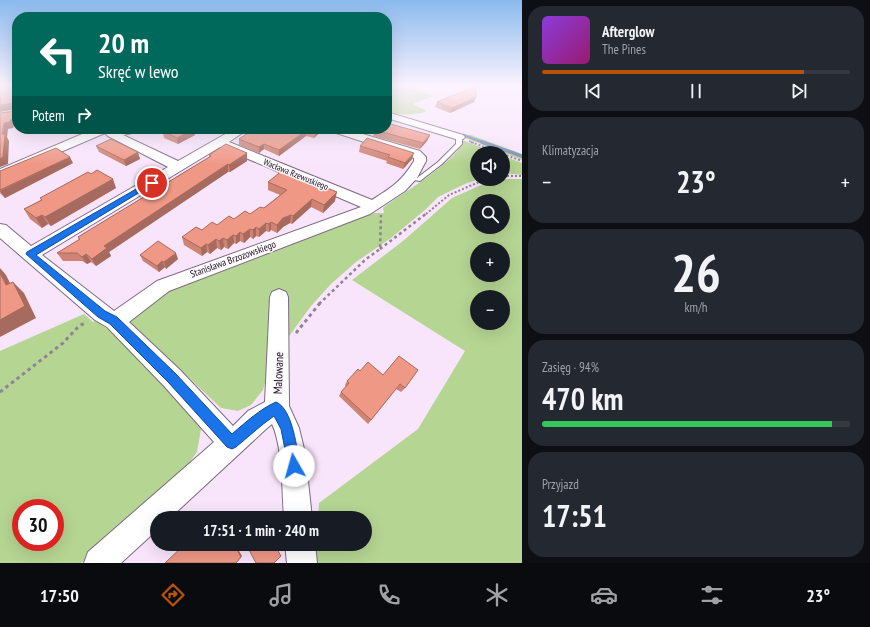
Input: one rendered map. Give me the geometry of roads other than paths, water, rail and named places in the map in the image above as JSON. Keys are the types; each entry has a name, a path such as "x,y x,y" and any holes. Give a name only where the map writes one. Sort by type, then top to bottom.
{"street":[{"path":"392,117 459,137"},
{"path":"0,174 100,134"},
{"path":"113,134 179,167"},
{"path":"30,254 233,134"},
{"name":"Stanisława Brzozowskiego","path":"108,317 120,318 163,286 182,278 365,211 389,196 410,178 420,161 420,157 416,154 350,134"},
{"name":"Wacława Rzewuskiego","path":"219,142 373,206"},
{"path":"0,230 108,317 172,378 232,443"},
{"name":"Malowane","path":"279,297 279,353 276,408 287,428 291,447 297,511"},
{"path":"99,563 257,420 276,408"},
{"path":"301,551 302,563"}],"lane":[{"path":"410,178 418,180 440,163 459,144 459,137"}],"waterway":[{"path":"463,135 485,143"},
{"path":"482,142 522,156"}]}
